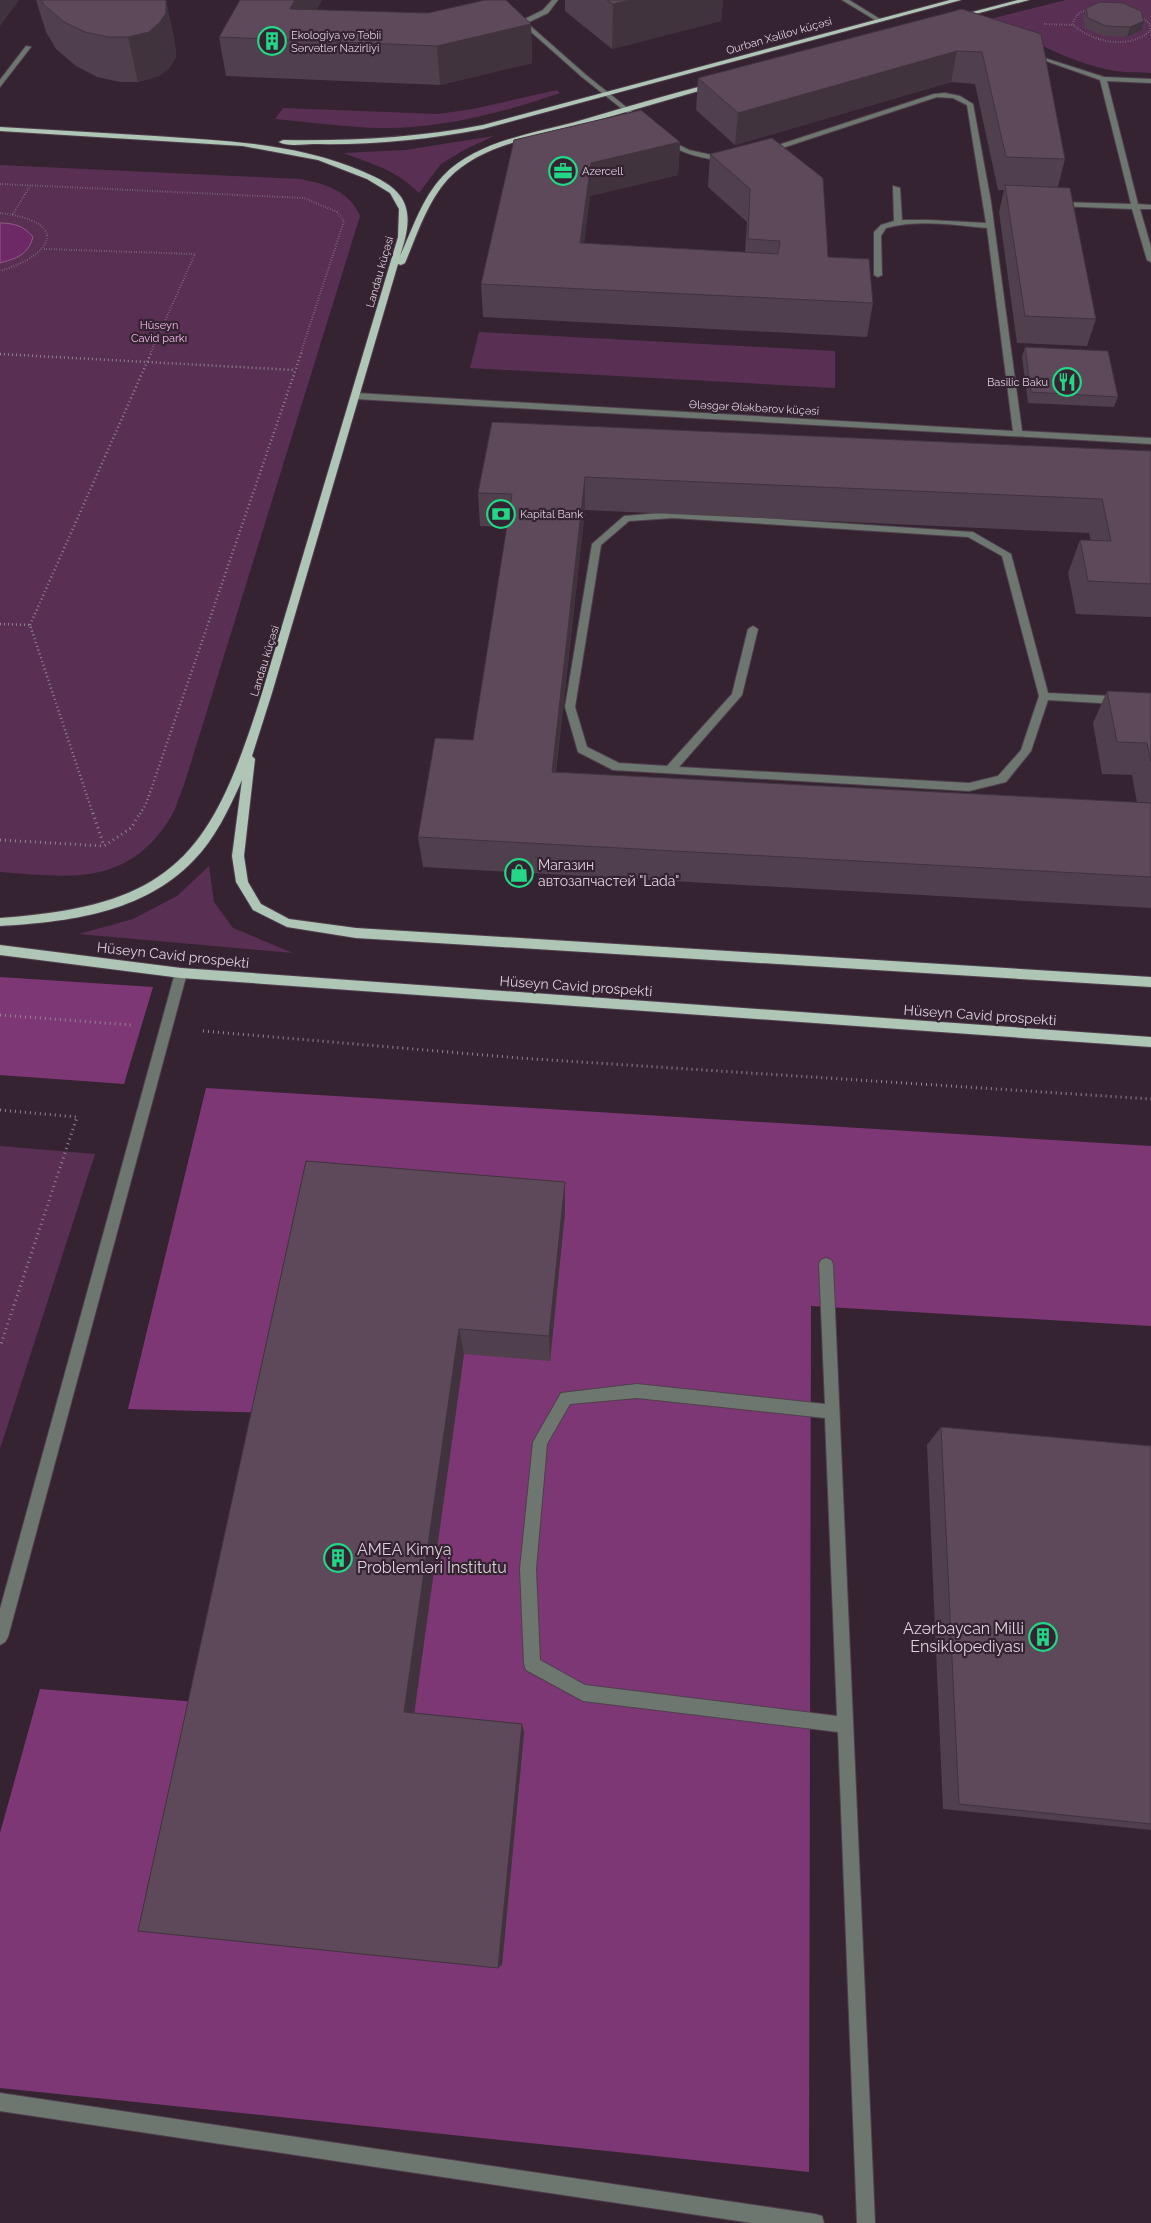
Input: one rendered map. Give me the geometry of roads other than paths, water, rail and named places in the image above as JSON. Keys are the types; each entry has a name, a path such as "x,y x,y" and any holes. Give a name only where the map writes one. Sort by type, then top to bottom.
{"main road":[{"name":"Qurban Xəlilov küçəsi","path":"205,141 342,143 429,136 488,126 877,19 958,0"},
{"path":"958,19 1026,0"},
{"path":"382,306 428,204 445,177 458,166 488,151 520,140 718,84"},
{"name":"Landau küçəsi","path":"0,129 205,141 297,151 350,168 380,182 395,193 401,204 404,218 402,238 251,747"},
{"path":"0,922 75,914 135,896 170,876 197,851 215,825 251,747"},
{"path":"251,747 238,856 242,882 257,907 287,923 356,933 1151,982"},
{"name":"Hüseyn Cavid prospekti","path":"0,950 181,973 1151,1042"}],"street":[{"path":"513,24 537,17 551,8 555,0"},
{"path":"845,0 877,19"},
{"path":"523,22 606,95 648,126"},
{"path":"0,85 28,47"},
{"path":"1027,52 1103,79 1151,81"},
{"path":"1103,79 1135,206 1151,260"},
{"path":"756,153 936,95 962,98 970,104 987,202 1018,434"},
{"path":"656,132 672,144 706,158 730,160 739,157"},
{"path":"896,188 898,221"},
{"path":"987,202 997,202"},
{"path":"1046,204 1151,207"},
{"path":"878,275 878,231 882,225 898,221 990,226"},
{"name":"Ələsgər Ələkbərov küçəsi","path":"356,396 1151,440"},
{"path":"673,514 970,534 1006,554 1044,696 1026,751 1002,779 969,787 617,767 582,749 570,707 597,544 627,518 673,514"},
{"path":"671,770 737,695 753,629"},
{"path":"1044,696 1151,702"},
{"path":"0,1637 181,973"},
{"path":"826,1264 866,2223"},
{"path":"833,1412 637,1391 566,1398 540,1442 528,1579 532,1664 583,1692 846,1725"},
{"path":"0,2102 815,2223"}],"place":[{"name":"Ekologiya və Təbii Sərvətlər Nazirliyi","path":"272,41"},
{"name":"Azercell","path":"563,171"},
{"name":"Basilic Baku","path":"1067,382"},
{"name":"Kapital Bank","path":"501,514"},
{"name":"Магазин автозапчастей \"Lada\"","path":"519,873"},
{"name":"AMEA Kimya Problemləri İnstitutu","path":"338,1558"},
{"name":"Azərbaycan Milli Ensiklopediyası","path":"1043,1637"}],"park label":[{"name":"Hüseyn Cavid parkı","path":"159,331"}]}
